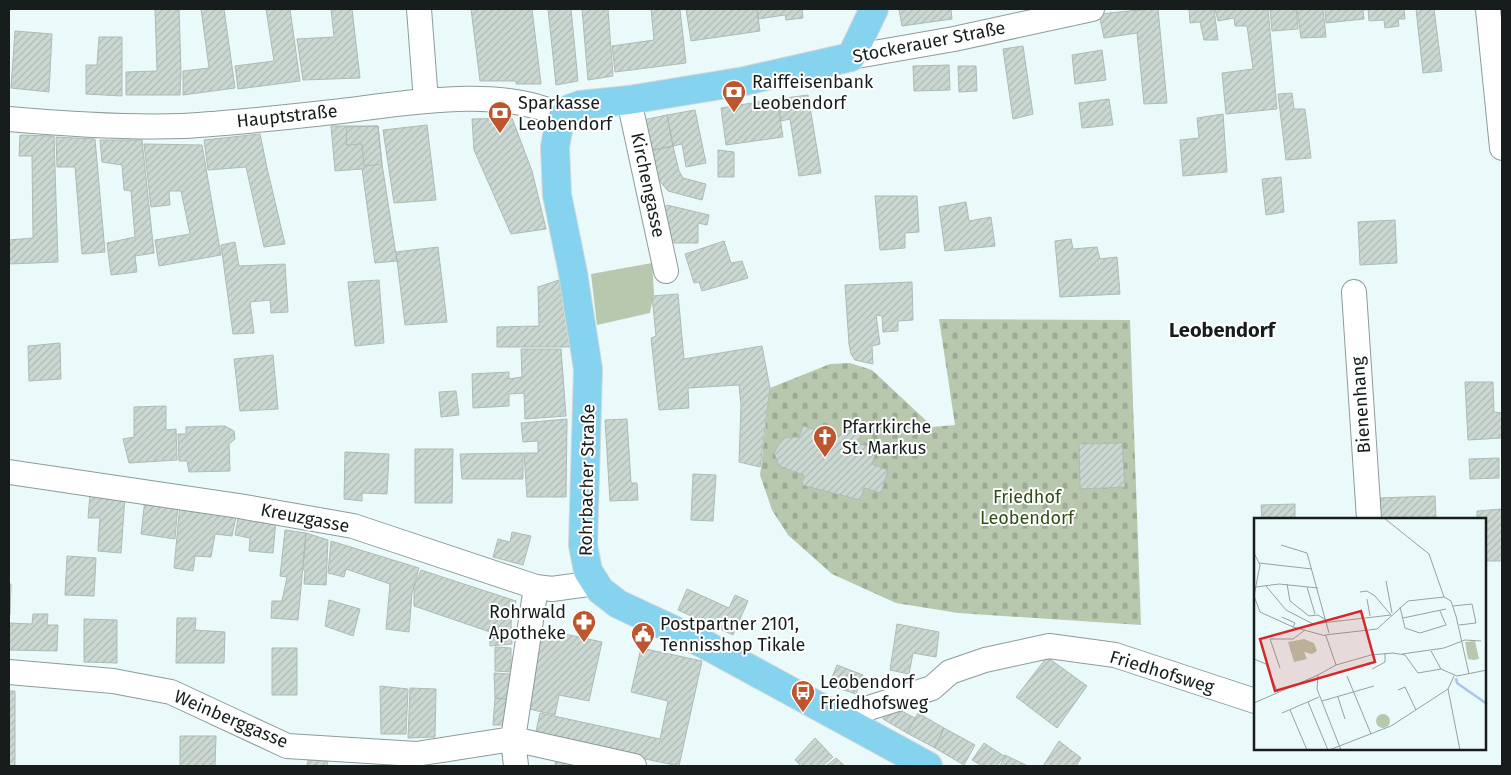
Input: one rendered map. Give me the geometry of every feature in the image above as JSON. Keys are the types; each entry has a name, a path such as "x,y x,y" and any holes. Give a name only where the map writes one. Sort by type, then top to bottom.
{"main road":[{"path":"851,56 874,9"},
{"name":"Stockerauer Straße","path":"563,117 569,109 575,106 629,100 745,81 851,56"},
{"name":"Rohrbacher Straße","path":"563,117 559,125 555,147 557,195 573,273 588,369 583,545 588,571 600,590 618,604 706,646 928,766"}],"street":[{"path":"419,9 426,101"},
{"name":"Stockerauer Straße","path":"851,56 954,39 1092,9"},
{"path":"1488,9 1502,148"},
{"name":"Hauptstraße","path":"9,119 118,126 182,126 254,121 426,101 502,100 538,106 563,117"},
{"name":"Kirchengasse","path":"629,100 666,270"},
{"name":"Bienenhang","path":"1354,292 1369,518"},
{"name":"Kreuzgasse","path":"9,472 239,506 353,526 536,587 552,590 595,583"},
{"path":"516,766 513,739 536,587"},
{"name":"Friedhofsweg","path":"845,722 856,712 932,688 950,672 985,660 1049,646 1115,655 1254,701"},
{"name":"Weinberggasse","path":"9,672 113,681 172,692 287,746 416,754 513,739"},
{"path":"513,739 634,766"}],"green space":[{"path":"652,263 654,293 650,313 597,325 591,274"},
{"name":"Friedhof Leobendorf","path":"939,319 1130,320 1141,625 958,613 896,603 832,574 788,535 772,510 760,475 770,388 830,364 850,363 872,370 933,427 955,425"}],"building":[{"path":"155,9 179,9 180,95 126,95 126,72 157,71"},
{"path":"201,9 224,9 235,88 183,95 183,71 209,68"},
{"path":"266,9 290,9 300,81 238,89 235,66 274,61"},
{"path":"331,9 352,9 360,78 303,80 297,39 334,37"},
{"path":"471,9 532,9 541,84 516,84 516,81 480,81"},
{"path":"548,9 571,9 578,81 556,85"},
{"path":"582,9 608,9 613,76 588,80"},
{"path":"651,9 680,9 686,63 615,72 612,46 654,40"},
{"path":"686,9 757,9 760,31 691,41"},
{"path":"757,9 802,9 803,18 786,20 785,15 758,19"},
{"path":"899,9 951,9 952,19 902,26"},
{"path":"1158,9 1167,103 1144,104 1137,33 1104,38 1099,14"},
{"path":"1189,9 1214,9 1218,40 1204,40 1200,22 1190,23"},
{"path":"1215,9 1268,9 1277,109 1226,114 1222,73 1253,69 1247,26 1235,26 1234,18 1218,21"},
{"path":"1270,9 1296,9 1298,29 1272,31"},
{"path":"1297,9 1323,9 1326,37 1301,38"},
{"path":"1325,9 1366,10 1363,10 1364,19 1326,23"},
{"path":"1368,9 1404,9 1405,19 1398,19 1399,26 1385,28 1384,20 1369,21"},
{"path":"1416,9 1434,9 1442,71 1423,73"},
{"path":"15,31 52,34 49,92 11,88"},
{"path":"99,37 122,37 122,96 86,94 86,65 97,65"},
{"path":"1023,46 1033,114 1013,119 1003,49"},
{"path":"1102,50 1106,80 1075,84 1072,55"},
{"path":"949,65 950,90 914,91 913,66"},
{"path":"958,66 976,66 977,91 959,92"},
{"path":"1292,93 1294,109 1305,109 1311,158 1286,160 1278,94"},
{"path":"808,95 821,173 799,176 790,119 781,121 777,99"},
{"path":"777,99 783,137 726,145 721,108"},
{"path":"1109,99 1113,125 1082,128 1079,103"},
{"path":"695,110 706,163 686,167 682,144 673,146 667,115"},
{"path":"1223,114 1227,172 1183,176 1180,140 1199,138 1197,118"},
{"path":"667,115 673,146 649,151 643,120"},
{"path":"512,118 532,171 546,229 511,234 474,150 472,119"},
{"path":"427,125 436,200 394,203 383,130"},
{"path":"331,126 378,126 397,261 375,263 362,169 335,171"},
{"path":"378,126 382,164 364,166 362,144 346,145 347,127"},
{"path":"260,134 285,244 264,247 246,167 208,170 204,140"},
{"path":"20,135 54,136 58,262 9,264 9,240 33,238 32,156 19,156"},
{"path":"56,137 95,139 105,252 82,254 75,167 57,167"},
{"path":"100,140 142,140 154,253 135,256 137,272 111,275 107,243 135,237 131,191 124,190 122,165 102,162"},
{"path":"144,144 202,145 221,255 159,266 155,240 190,234 181,191 169,191 170,205 151,207"},
{"path":"673,146 679,171 683,178 706,184 702,200 668,191 658,179 649,151"},
{"path":"718,150 734,152 734,177 718,177"},
{"path":"1281,177 1284,212 1266,215 1262,179"},
{"path":"875,196 917,196 919,232 905,233 905,248 880,250"},
{"path":"966,202 969,221 991,217 995,246 945,251 939,207"},
{"path":"667,205 709,215 707,225 698,223 698,243 666,241 661,211"},
{"path":"1395,220 1397,263 1360,265 1358,222"},
{"path":"1071,239 1073,249 1097,247 1100,259 1117,257 1120,294 1060,297 1055,241"},
{"path":"724,241 731,263 742,261 748,278 702,291 699,282 694,283 685,254"},
{"path":"235,242 239,266 285,264 288,312 271,313 270,300 250,302 254,333 233,334 221,245"},
{"path":"438,247 447,322 405,325 396,252"},
{"path":"379,280 384,343 355,346 348,282"},
{"path":"559,280 573,347 497,347 497,327 539,326 538,287"},
{"path":"912,282 913,320 898,321 898,331 883,332 882,316 876,315 880,344 872,346 873,364 855,360 851,354 849,344 845,285"},
{"path":"678,294 684,359 762,346 770,388 760,467 739,462 741,405 739,385 688,388 689,408 659,410 651,338 656,336 652,296"},
{"path":"60,343 61,379 29,381 28,346"},
{"path":"521,349 561,349 566,416 525,419 524,393 509,394 509,406 473,408 472,374 509,372 509,379 522,377"},
{"path":"273,355 278,409 240,411 234,359"},
{"path":"1465,382 1493,382 1494,412 1502,413 1502,438 1468,440"},
{"path":"456,391 459,415 441,417 439,392"},
{"path":"166,406 166,430 176,429 177,460 129,463 123,439 134,437 134,407"},
{"path":"567,419 566,497 527,497 524,453 538,453 538,441 523,442 521,423"},
{"path":"627,419 631,483 637,483 638,500 610,501 605,420"},
{"path":"225,426 234,431 235,439 229,444 230,471 189,472 187,461 179,461 178,434 186,434 186,427"},
{"name":"Pfarrkirche St. Markus","path":"803,426 839,437 843,429 861,434 858,443 877,449 872,464 888,470 881,493 864,488 860,500 802,485 804,475 779,466 774,453 783,438 799,437"},
{"path":"1122,443 1125,487 1080,489 1079,444"},
{"path":"415,449 453,449 452,503 415,503"},
{"path":"345,452 389,454 387,494 362,493 362,501 344,499"},
{"path":"523,453 523,479 462,479 460,454"},
{"path":"1499,458 1499,478 1470,479 1469,459"},
{"path":"693,474 716,475 713,521 691,520"},
{"path":"90,494 125,497 121,553 98,551 100,518 88,518"},
{"path":"1435,496 1436,518 1379,518 1378,498"},
{"path":"145,499 178,504 175,539 141,534"},
{"path":"180,504 237,512 232,536 215,534 211,557 195,556 193,571 174,568"},
{"path":"1295,504 1295,518 1262,518 1261,505"},
{"path":"1502,509 1502,561 1486,561 1486,518 1477,518 1477,511"},
{"path":"239,513 276,520 273,553 249,551 250,538 235,535"},
{"path":"285,530 306,533 298,620 271,618 272,601 282,601 287,577 280,576"},
{"path":"512,532 531,536 523,565 493,557 498,539 510,542"},
{"path":"306,533 328,540 326,585 304,584 305,572 303,568"},
{"path":"331,541 419,568 412,593 409,632 386,629 390,584 346,569 344,577 328,573"},
{"path":"67,556 96,558 94,596 65,595"},
{"path":"421,570 516,601 511,623 512,644 490,646 490,632 414,606 414,587"},
{"path":"9,584 11,584 10,615 9,615"},
{"path":"687,589 729,608 735,595 748,601 733,635 678,610"},
{"path":"329,600 360,609 353,636 325,626"},
{"path":"33,614 48,614 47,625 58,625 57,651 9,650 9,623 32,624"},
{"path":"177,618 196,618 195,630 225,632 224,663 176,663"},
{"path":"84,619 117,620 117,663 84,662"},
{"path":"897,624 939,632 936,657 913,653 909,674 890,670"},
{"path":"542,629 602,642 589,701 559,695 555,715 525,708"},
{"path":"495,647 511,648 511,672 495,671"},
{"path":"272,648 297,648 297,695 272,695"},
{"path":"641,648 702,661 679,766 535,736 540,713 660,739 668,701 631,692"},
{"path":"1047,657 1087,686 1057,728 1016,697"},
{"path":"837,665 863,675 856,694 829,685"},
{"path":"494,673 510,674 508,699 495,698"},
{"path":"380,686 408,689 406,734 381,734"},
{"path":"410,688 436,689 435,737 408,738"},
{"path":"9,691 15,691 15,766 9,766"},
{"path":"495,698 508,699 506,725 493,725"},
{"path":"890,705 915,718 907,733 883,719"},
{"path":"918,713 944,728 935,748 907,733"},
{"path":"944,728 975,745 964,765 935,748"},
{"path":"180,736 216,736 215,766 180,766"},
{"path":"815,738 833,757 822,766 801,766 795,760"},
{"path":"1059,741 1081,758 1076,766 1043,766"},
{"path":"984,743 1004,756 997,766 982,766 972,760"},
{"path":"1005,755 1028,766 1000,766"},
{"path":"556,758 608,766 555,766"},
{"path":"836,758 845,766 826,766"},
{"path":"308,760 328,761 327,766 307,766"}],"place":[{"name":"Raiffeisenbank Leobendorf","path":"734,113"},
{"name":"Sparkasse Leobendorf","path":"500,134"},
{"name":"Pfarrkirche St. Markus","path":"825,458"},
{"name":"Rohrwald Apotheke","path":"584,643"},
{"name":"Postpartner 2101, Tennisshop Tikale","path":"643,655"},
{"name":"Leobendorf Friedhofsweg","path":"803,713"}],"district":[{"name":"Leobendorf","path":"1222,330"}]}
